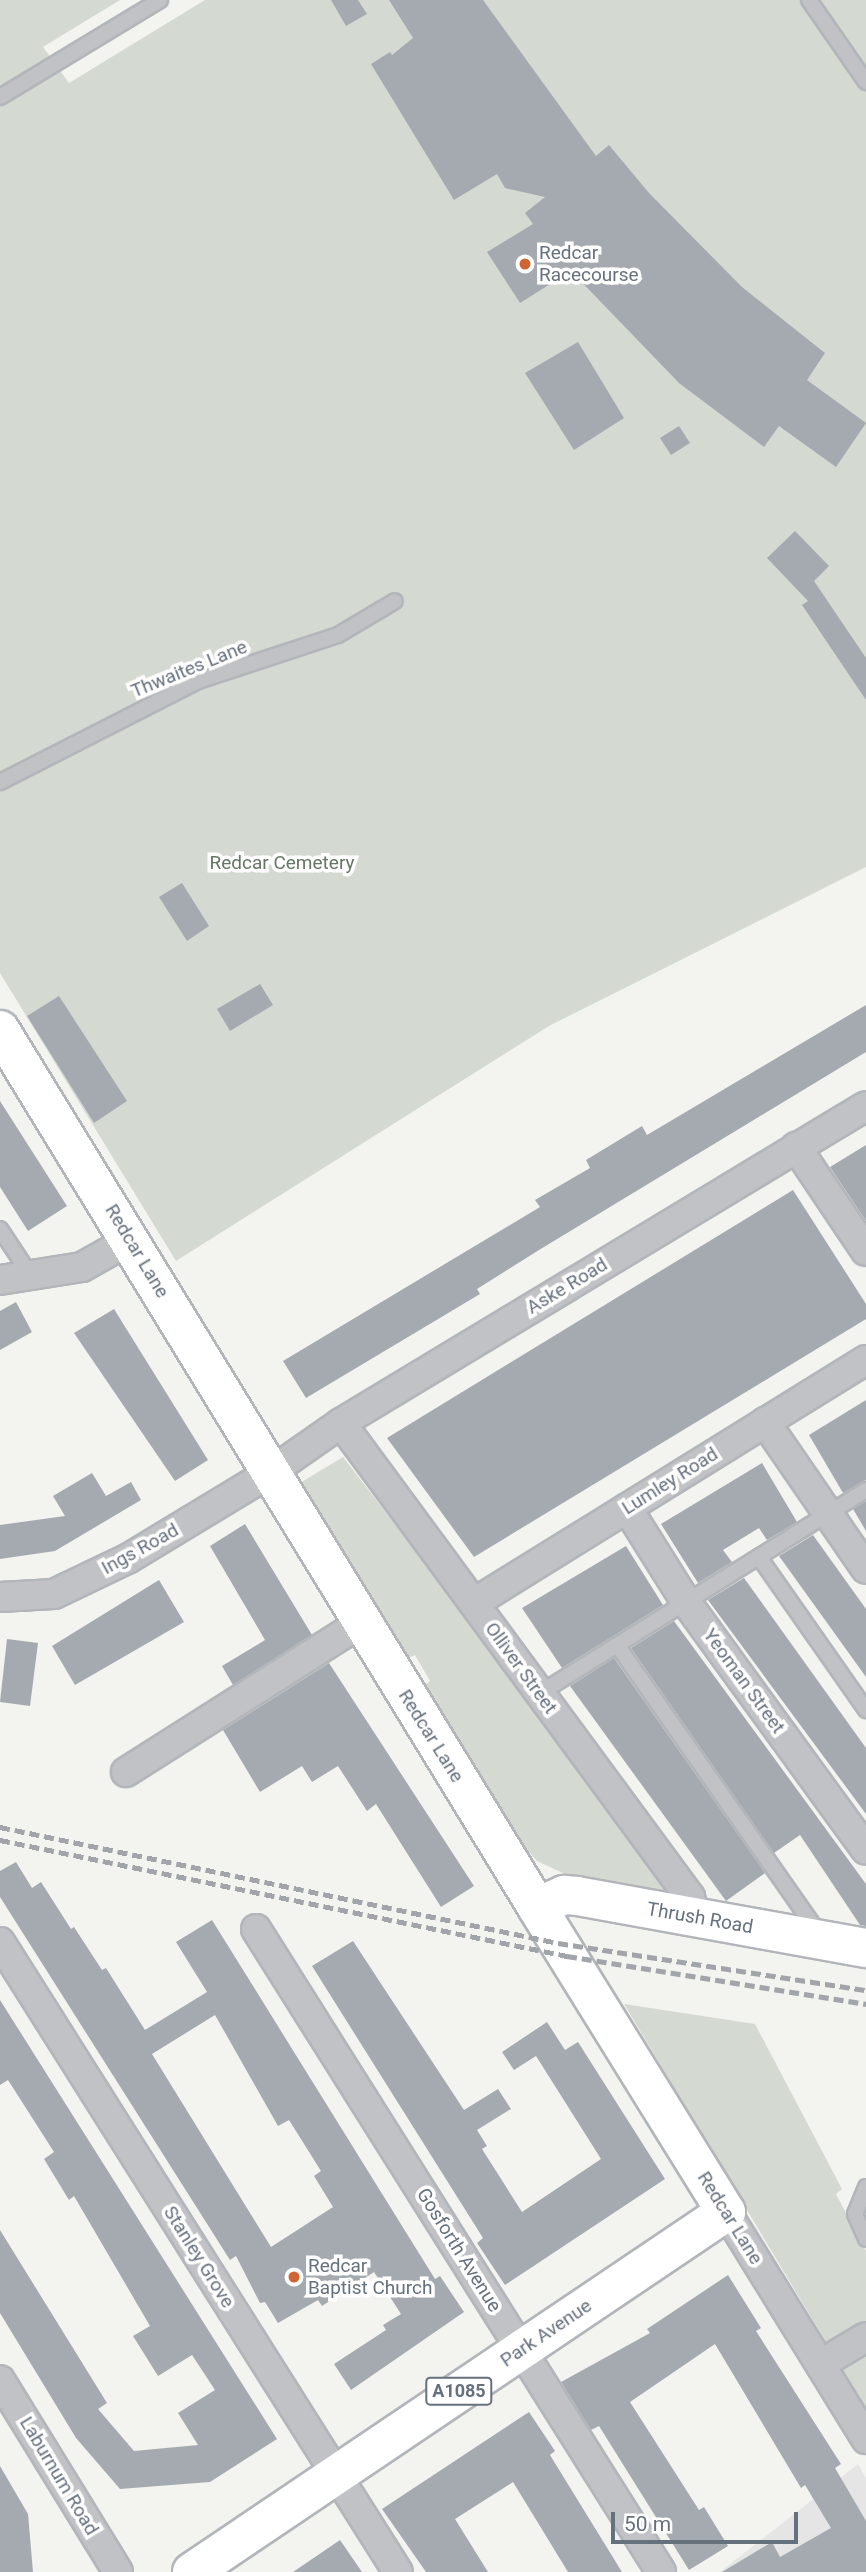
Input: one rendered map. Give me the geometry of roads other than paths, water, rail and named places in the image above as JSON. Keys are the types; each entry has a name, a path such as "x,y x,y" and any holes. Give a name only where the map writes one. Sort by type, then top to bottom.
{"main road":[{"name":"Redcar Lane","path":"0,1030 361,1623 726,2212"},
{"name":"Thrush Road","path":"537,1907 564,1895 693,1906 823,1941 866,1948"},
{"name":"Park Avenue","path":"192,2572 726,2212"}],"street":[{"name":"Aske Road","path":"271,1472 341,1423 866,1106"},
{"path":"796,1147 866,1251"},
{"path":"0,1280 32,1278 82,1266 130,1240"},
{"name":"Lumley Road","path":"474,1603 866,1360"},
{"path":"765,1422 866,1569"},
{"name":"Olliver Street","path":"341,1423 693,1906"},
{"name":"Ings Road","path":"0,1597 54,1594 129,1558 271,1472"},
{"name":"Yeoman Street","path":"626,1508 686,1602 866,1850"},
{"path":"127,1772 361,1623"},
{"name":"Gosforth Avenue","path":"256,1929 662,2572"},
{"name":"Stanley Grove","path":"0,1942 398,2572"},
{"name":"Redcar Lane","path":"726,2212 866,2439"},
{"path":"821,2364 866,2337"},
{"name":"Laburnum Road","path":"0,2379 118,2572"}],"lane":[{"path":"0,97 160,0"},
{"path":"809,0 866,82"},
{"name":"Thwaites Lane","path":"0,782 198,681 338,635 395,601"},
{"path":"0,1229 32,1278"},
{"path":"540,1693 866,1490"},
{"path":"759,1557 866,1710"},
{"path":"617,1645 823,1941"},
{"path":"866,2187 855,2214 866,2239"}],"railway":[{"path":"0,1827 558,1943 866,1990"},
{"path":"0,1840 567,1956 866,2004"}],"place":[{"name":"Redcar Racecourse","path":"525,264"},
{"name":"Redcar Baptist Church","path":"294,2277"}],"park label":[{"name":"Redcar Cemetery","path":"282,863"}]}
